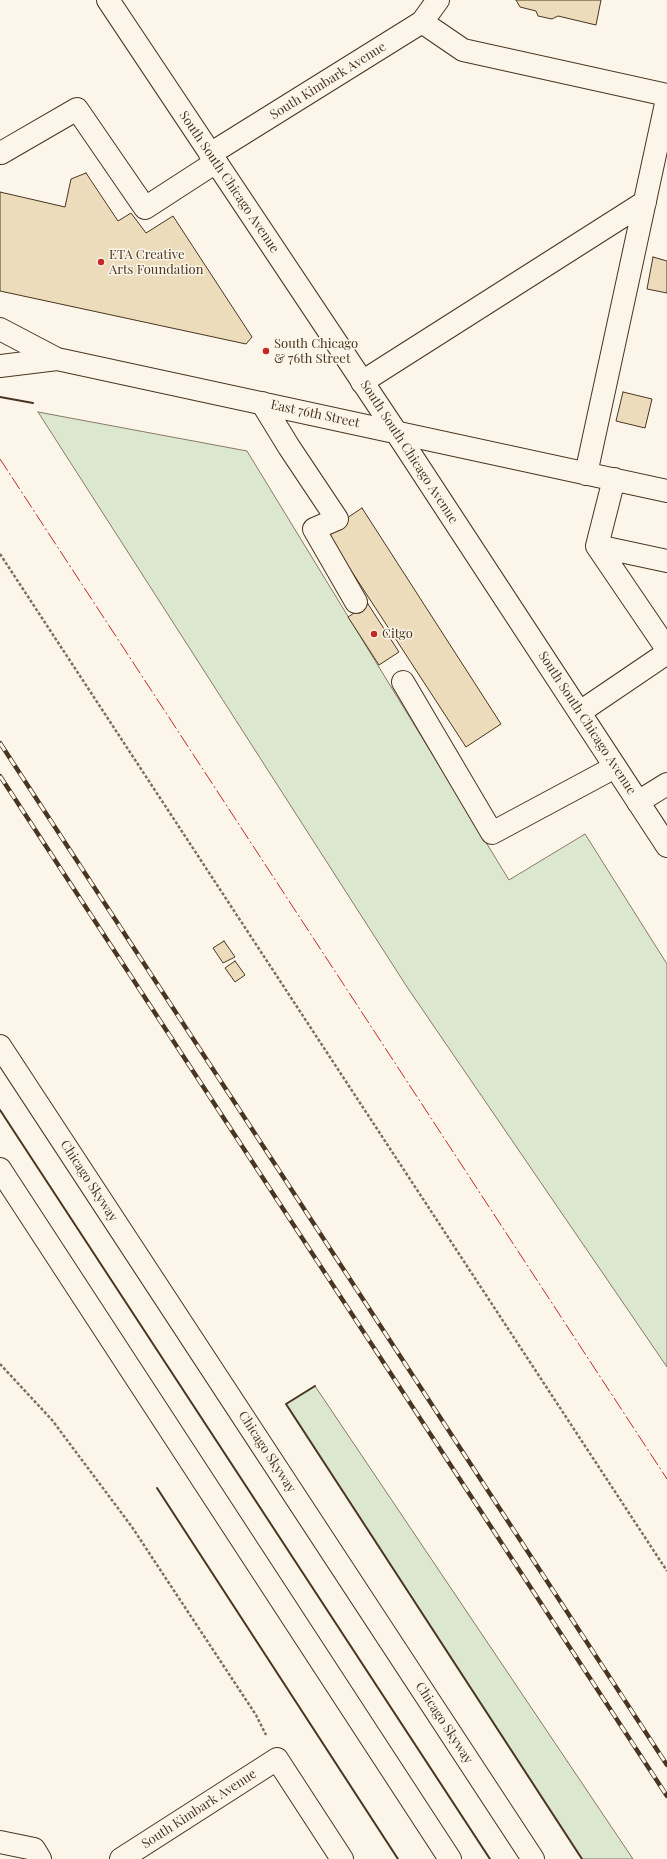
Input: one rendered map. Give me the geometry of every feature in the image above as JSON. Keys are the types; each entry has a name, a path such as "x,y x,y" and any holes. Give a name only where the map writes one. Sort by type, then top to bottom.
{"main road":[{"name":"South South Chicago Avenue","path":"108,0 396,432 667,846"},
{"name":"South Kimbark Avenue","path":"1,153 77,109 145,208 213,158 422,22 438,0"},
{"path":"422,22 463,50 667,95"},
{"path":"586,474 667,100"},
{"path":"362,382 645,202"},
{"name":"East 76th Street","path":"0,329 58,359 667,491"},
{"name":"East 76th Street","path":"0,366 58,359"},
{"path":"262,403 289,447 337,519 314,529 356,602"},
{"path":"614,479 597,546 667,649"},
{"path":"597,546 667,561"},
{"path":"580,712 667,653"},
{"path":"403,682 492,833 615,767"},
{"path":"638,802 667,784"},
{"name":"Chicago Skyway","path":"0,1046 533,1859"},
{"path":"0,1169 450,1859"},
{"name":"South Kimbark Avenue","path":"121,1859 277,1759"},
{"path":"277,1759 342,1859"},
{"path":"0,1842 34,1850 40,1859"}],"path":[{"path":"0,554 667,1571"},
{"path":"0,1364 52,1420 132,1527 256,1715 277,1759"}],"green space":[{"path":"38,412 247,451 509,880 585,834 667,964 667,1367 407,987"},
{"path":"315,1386 633,1859 582,1859 286,1404"}],"building":[{"path":"516,0 601,0 596,25 558,16 552,19 538,16 536,11 520,7"},
{"name":"ETA Creative Arts Foundation","path":"86,173 118,221 131,213 146,233 173,216 252,337 246,344 0,291 0,192 65,207 71,179"},
{"path":"653,257 667,261 667,293 647,289"},
{"path":"623,392 652,399 645,428 616,421"},
{"name":"Citgo","path":"362,508 501,724 466,747 326,532"},
{"name":"Citgo","path":"368,604 399,652 379,665 348,617"},
{"path":"224,941 235,957 223,963 213,948"},
{"path":"235,961 245,975 235,982 225,968"}],"railway":[{"path":"0,743 667,1765"},
{"path":"0,776 667,1796"}],"wall":[{"path":"0,397 33,403"},
{"path":"0,1110 490,1859"},
{"path":"315,1386 286,1404 582,1859"},
{"path":"157,1488 398,1859"}],"power":[{"path":"0,459 667,1479"}],"place":[{"name":"ETA Creative Arts Foundation","path":"101,262"},
{"name":"South Chicago & 76th Street","path":"266,351"},
{"name":"Citgo","path":"374,634"}]}
